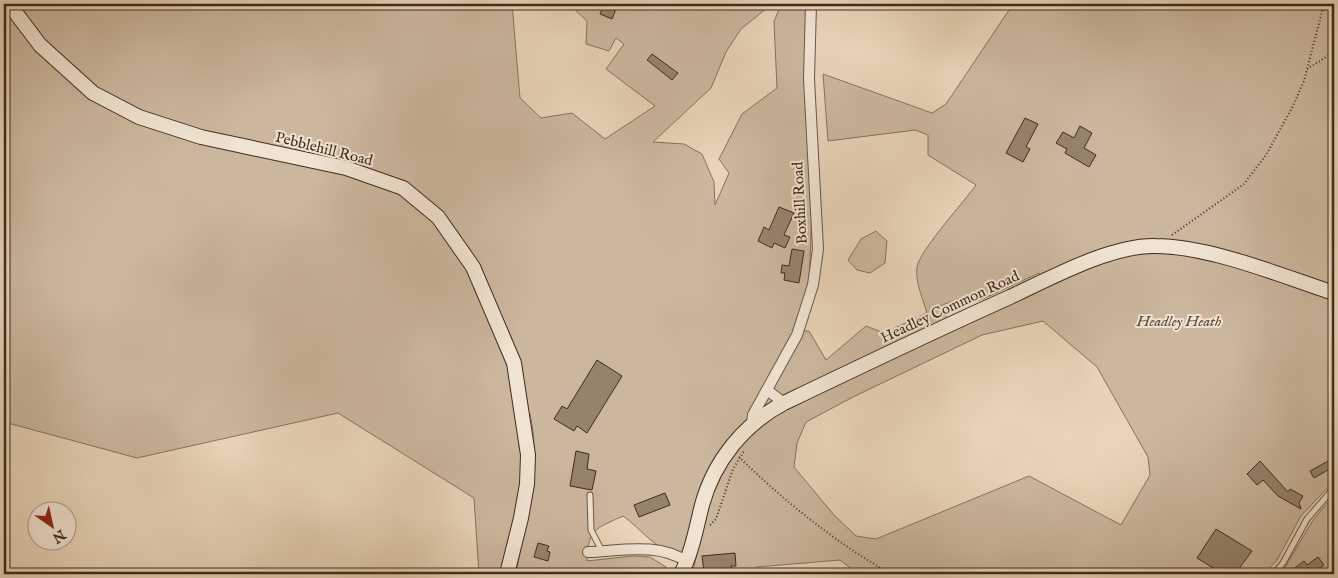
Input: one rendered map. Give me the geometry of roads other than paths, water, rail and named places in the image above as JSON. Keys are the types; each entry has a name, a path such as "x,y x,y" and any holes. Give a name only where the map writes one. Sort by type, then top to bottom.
{"main road":[{"name":"Pebblehill Road","path":"10,4 40,45 93,93 139,117 201,137 346,168 403,188 438,217 473,267 515,372 528,455 527,484 521,518 507,574"},
{"name":"Headley Common Road","path":"684,568 708,486 734,453 752,422 784,402 1062,273 1117,251 1138,246 1156,246 1214,255 1334,293"}],"street":[{"name":"Boxhill Road","path":"752,422 753,415 797,335 813,285 817,258 809,79 810,4"},
{"path":"767,390 784,402"},
{"path":"588,552 644,549 669,552 684,568"}],"lane":[{"path":"1274,574 1283,563 1307,519 1334,488"},
{"path":"590,495 591,530 602,552"}],"park label":[{"name":"Headley Heath","path":"1179,321"}]}
